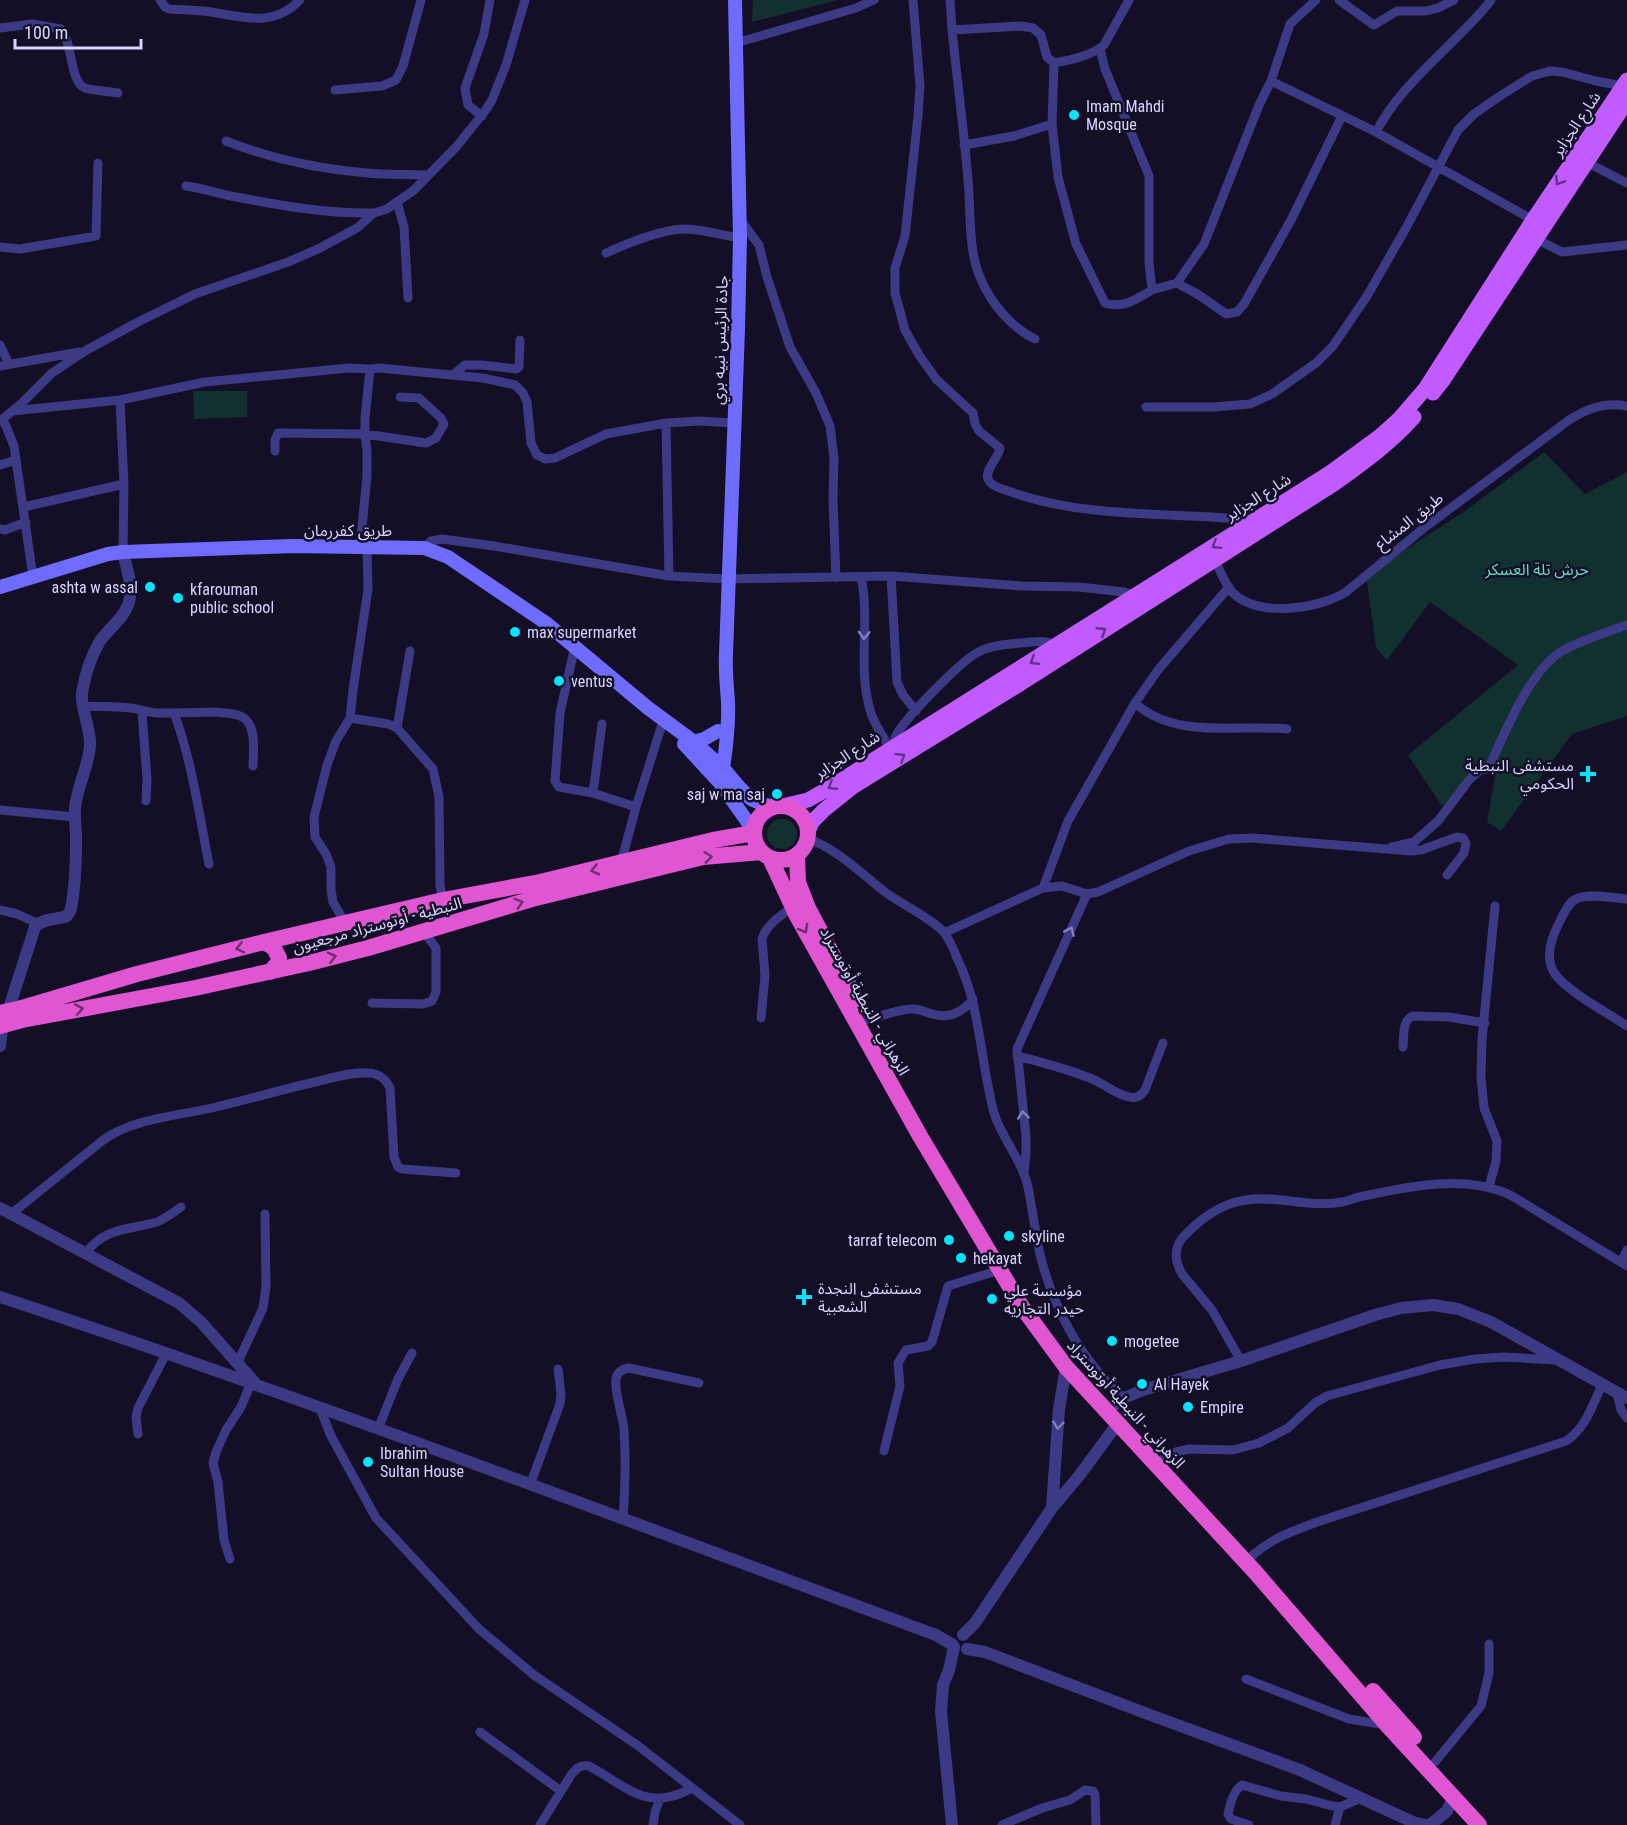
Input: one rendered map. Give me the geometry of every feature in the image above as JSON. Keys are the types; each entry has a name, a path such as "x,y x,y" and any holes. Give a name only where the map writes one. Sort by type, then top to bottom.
{"highway":[{"path":"779,806 792,808 800,814 806,822 808,835 804,847 797,855 779,860 766,855 755,840 754,832 758,820 766,811 779,806"},
{"name":"النبطية - أوتوستراد مرجعيون","path":"0,1026 22,1014 137,974 443,900 500,891 754,832"},
{"name":"النبطية - أوتوستراد مرجعيون","path":"0,1013 22,1014 195,988 368,948 532,899 704,857 766,855"},
{"name":"الزهراني - النبطية أوتوستراد","path":"766,855 920,1136 1022,1307 1066,1367 1256,1572 1388,1726 1481,1825"},
{"name":"الزهراني - النبطية أوتوستراد","path":"797,855 798,882 808,908 867,1020 1015,1281 1080,1370 1119,1401 1164,1458 1253,1555 1435,1762 1481,1825"},
{"path":"303,933 297,945 301,956 309,963"},
{"path":"264,942 274,948 279,958 278,963 270,972"}],"main road":[{"name":"جادة الرئيس نبيه بري","path":"725,680 740,238 735,0"},
{"name":"شارع الجزاير","path":"808,835 812,822 854,786 1015,687 1334,484 1393,439 1444,378 1586,162 1626,89"},
{"name":"شارع الجزاير","path":"779,806 816,796 1056,647 1353,457 1400,418 1425,389 1533,220 1626,89"},
{"name":"طريق كفررمان","path":"0,587 108,554 123,552 282,546 424,548 448,557 546,623 662,722"},
{"path":"717,772 718,731 725,680"},
{"path":"717,772 728,703 725,680"},
{"path":"662,722 693,752 751,799 765,805 779,806"},
{"path":"662,722 694,742 717,772 754,832"},
{"path":"694,742 718,731"}],"street":[{"path":"160,0 169,9 207,11 260,19 270,18 289,9 300,0"},
{"path":"335,90 382,86 396,80 403,66 420,0"},
{"path":"482,116 468,105 465,88 484,34 490,0"},
{"path":"186,186 230,196 344,214 374,213 387,209 414,190 439,166 482,116 500,84 525,0"},
{"path":"736,43 856,8 874,0"},
{"path":"913,0 920,86 905,236 894,277 895,293 905,330 919,355 936,379 973,413 979,431 1000,448 999,456 988,472 987,479 1000,488 1025,497 1063,506 1254,520"},
{"path":"950,0 973,253 978,273 989,295 1005,317 1021,332 1035,339"},
{"path":"1054,63 1100,49 1129,0"},
{"path":"1054,63 1052,124 1064,204 1076,244 1102,300 1108,305 1125,305 1152,290 1177,283 1204,244 1259,105 1271,81 1290,24 1317,0"},
{"path":"1339,0 1374,25 1397,11 1426,11 1454,0"},
{"path":"1376,132 1386,114 1419,74 1434,62 1491,0"},
{"path":"0,28 32,24 61,29 68,42 78,83 83,88 118,93"},
{"path":"952,30 1020,26 1033,28 1041,35 1047,57 1054,63"},
{"path":"1100,49 1105,69 1149,176 1152,290"},
{"path":"1146,407 1214,407 1250,404 1272,394 1310,368 1333,346 1367,296 1454,136 1467,120 1500,96 1532,76 1550,71 1626,89"},
{"path":"1271,81 1376,132 1533,220"},
{"path":"1177,283 1226,314 1237,312 1244,304 1291,220 1342,116"},
{"path":"964,145 1014,136 1052,124"},
{"path":"226,141 253,152 343,170 428,175"},
{"path":"1586,162 1627,183"},
{"path":"0,247 20,249 96,236 98,164"},
{"path":"398,202 404,227 408,298"},
{"path":"33,577 14,446 2,420 52,373 85,351 195,294 288,262 318,249 357,228 374,213"},
{"path":"739,218 759,245 790,347 816,393 830,426 834,458 836,578"},
{"path":"606,253 639,240 681,229 740,238"},
{"path":"1536,239 1562,252 1627,245"},
{"path":"453,375 465,365 516,369 519,367 520,340"},
{"path":"0,345 4,365 85,351"},
{"path":"12,411 120,400 206,382 338,369 379,368 483,378 516,385 527,402 531,443 537,455 545,459 555,458 606,434 619,431 666,423 734,423"},
{"path":"345,923 333,902 330,861 315,837 313,828 327,765 336,741 350,718 352,690 368,589 369,576 363,547 367,476 365,434 370,369"},
{"path":"275,451 275,440 278,433 365,434 426,443 436,438 444,424 441,418 419,398 400,397"},
{"path":"0,910 17,914 37,923 63,918 71,909 76,843 75,808 90,746 82,692 91,660 101,641 127,610 130,599 131,588 123,552 124,484 120,400"},
{"name":"طريق المشاع","path":"1228,587 1233,593 1249,602 1275,608 1304,606 1341,595 1424,528 1575,416 1600,405 1627,406"},
{"path":"666,423 669,576"},
{"path":"0,465 16,460"},
{"path":"24,507 124,484"},
{"path":"0,529 5,530 26,522"},
{"path":"424,548 431,541 452,541 669,576 728,579 891,576 1021,586 1079,587 1136,596"},
{"path":"1043,888 1068,821 1135,703 1158,670 1228,587 1215,560"},
{"path":"891,576 897,682 903,695 916,711"},
{"path":"861,577 865,613 864,670 868,700 877,726 893,748"},
{"path":"1382,849 1414,842 1438,821 1469,780 1480,770 1488,769 1528,689 1553,658 1562,652 1627,625"},
{"path":"893,748 898,734 916,711 945,679 976,653 997,645 1013,643 1044,641 1056,647"},
{"path":"574,646 560,714 555,781 559,787 592,793 636,807"},
{"path":"397,728 410,651"},
{"path":"1135,703 1156,718 1182,726 1287,729"},
{"path":"84,705 131,708 142,712 235,714 243,717 251,728 253,766"},
{"path":"142,712 147,779 146,801"},
{"path":"174,713 186,755 209,864"},
{"path":"350,718 388,724 397,728 435,774 439,802 440,886 443,900"},
{"path":"620,864 662,722"},
{"path":"592,793 602,724"},
{"path":"0,810 75,817"},
{"path":"808,835 944,933 966,976 973,999 990,1096 996,1117 1024,1173 1040,1251 1054,1297 1073,1337 1112,1387 1119,1401 1143,1390 1241,1361 1375,1315 1401,1308 1432,1305 1458,1309 1491,1323 1602,1384 1622,1396 1621,1410 1627,1418"},
{"path":"944,933 1043,888 1062,886 1087,894 1107,890 1189,851 1229,839 1252,838 1421,850 1450,839 1463,838 1466,843 1464,852 1447,875"},
{"path":"1024,1173 1026,1136 1017,1049 1087,894"},
{"path":"1627,899 1586,896 1575,899 1570,903 1558,925 1550,949 1552,967 1565,985 1627,1026"},
{"path":"1489,1187 1496,1161 1497,1146 1482,1100 1482,1039 1495,906"},
{"path":"761,1018 765,975 763,935 774,922 793,907"},
{"path":"0,1046 2,1030 37,923"},
{"path":"372,1003 423,1004 432,1001 435,992 436,948 424,932"},
{"path":"867,1020 915,1009 938,1016 954,1015 967,1007 973,999"},
{"path":"1403,1047 1408,1017 1449,1017 1485,1023"},
{"path":"1017,1056 1064,1068 1093,1079 1127,1097 1136,1097 1143,1094 1163,1043"},
{"path":"254,1384 238,1362 186,1308 5,1211 114,1133 143,1123 332,1078 367,1073 379,1075 390,1088 394,1157 398,1167 456,1173"},
{"path":"1241,1361 1212,1310 1182,1274 1175,1255 1178,1244 1207,1216 1216,1210 1246,1200 1342,1202 1361,1196 1429,1185 1458,1184 1489,1187 1512,1196 1624,1264 1627,1250"},
{"path":"86,1253 95,1242 106,1236 124,1228 155,1222 170,1216 180,1207"},
{"path":"238,1362 263,1308 266,1278 265,1214"},
{"path":"884,1451 900,1386 898,1363 900,1358 906,1350 928,1346 932,1342 948,1286 1000,1270"},
{"path":"0,1296 167,1352 962,1643 1300,1770 1421,1825 1447,1811 1454,1796"},
{"path":"138,1434 136,1417 138,1408 167,1352"},
{"path":"378,1429 398,1378 412,1353"},
{"path":"1164,1458 1189,1449 1233,1450 1259,1443 1288,1428 1315,1403 1327,1396 1419,1371 1475,1359 1504,1357 1556,1360"},
{"path":"1052,1508 1057,1438 1066,1367"},
{"path":"623,1519 624,1430 616,1386 618,1374 629,1368 699,1383"},
{"path":"530,1485 560,1404 558,1370"},
{"path":"230,1559 224,1540 218,1482 213,1462 226,1430 254,1384"},
{"path":"1253,1555 1275,1538 1317,1522 1566,1441 1577,1434 1582,1427 1602,1384"},
{"path":"320,1408 331,1436 376,1518 471,1621 534,1675 620,1732 740,1825"},
{"path":"952,1825 941,1711 943,1685 949,1670 962,1643 1052,1508 1118,1423"},
{"path":"1435,1762 1481,1706 1489,1673 1489,1644"},
{"path":"1246,1679 1349,1719 1388,1726"},
{"path":"480,1732 561,1791"},
{"path":"540,1825 579,1766 587,1765 643,1797 660,1799 674,1797 692,1788"},
{"path":"1249,1825 1231,1819 1228,1814 1235,1794 1242,1785 1281,1796 1340,1807 1361,1798"},
{"path":"1002,1825 1042,1808 1070,1800 1085,1790 1093,1791 1095,1795 1096,1825"},
{"path":"653,1825 660,1799"},
{"path":"1335,1825 1340,1807"}],"green space":[{"path":"753,0 838,0 752,22"},
{"path":"193,391 247,391 247,417 194,419"},
{"name":"حرش تلة العسكر","path":"1544,452 1585,494 1627,472 1627,716 1572,734 1501,831 1487,822 1495,777 1493,769 1486,767 1442,806 1408,755 1518,665 1430,602 1387,660 1376,648 1366,575 1465,511"},
{"path":"782,819 793,823 797,834 793,845 782,849 771,845 767,834 771,823"}],"place":[{"name":"Imam Mahdi Mosque","path":"1074,115"},
{"name":"ashta w assal","path":"150,587"},
{"name":"kfarouman public school","path":"178,598"},
{"name":"max supermarket","path":"515,632"},
{"name":"ventus","path":"559,681"},
{"name":"مستشفى النبطية الحكومي","path":"1588,774"},
{"name":"saj w ma saj","path":"777,794"},
{"name":"skyline","path":"1009,1236"},
{"name":"tarraf telecom","path":"949,1240"},
{"name":"hekayat","path":"961,1258"},
{"name":"مستشفى النجدة الشعبية","path":"804,1297"},
{"name":"مؤسسة علي حيدر التجاريه","path":"992,1299"},
{"name":"mogetee","path":"1112,1341"},
{"name":"Al Hayek","path":"1142,1384"},
{"name":"Empire","path":"1188,1407"},
{"name":"Ibrahim Sultan House","path":"368,1462"}]}
